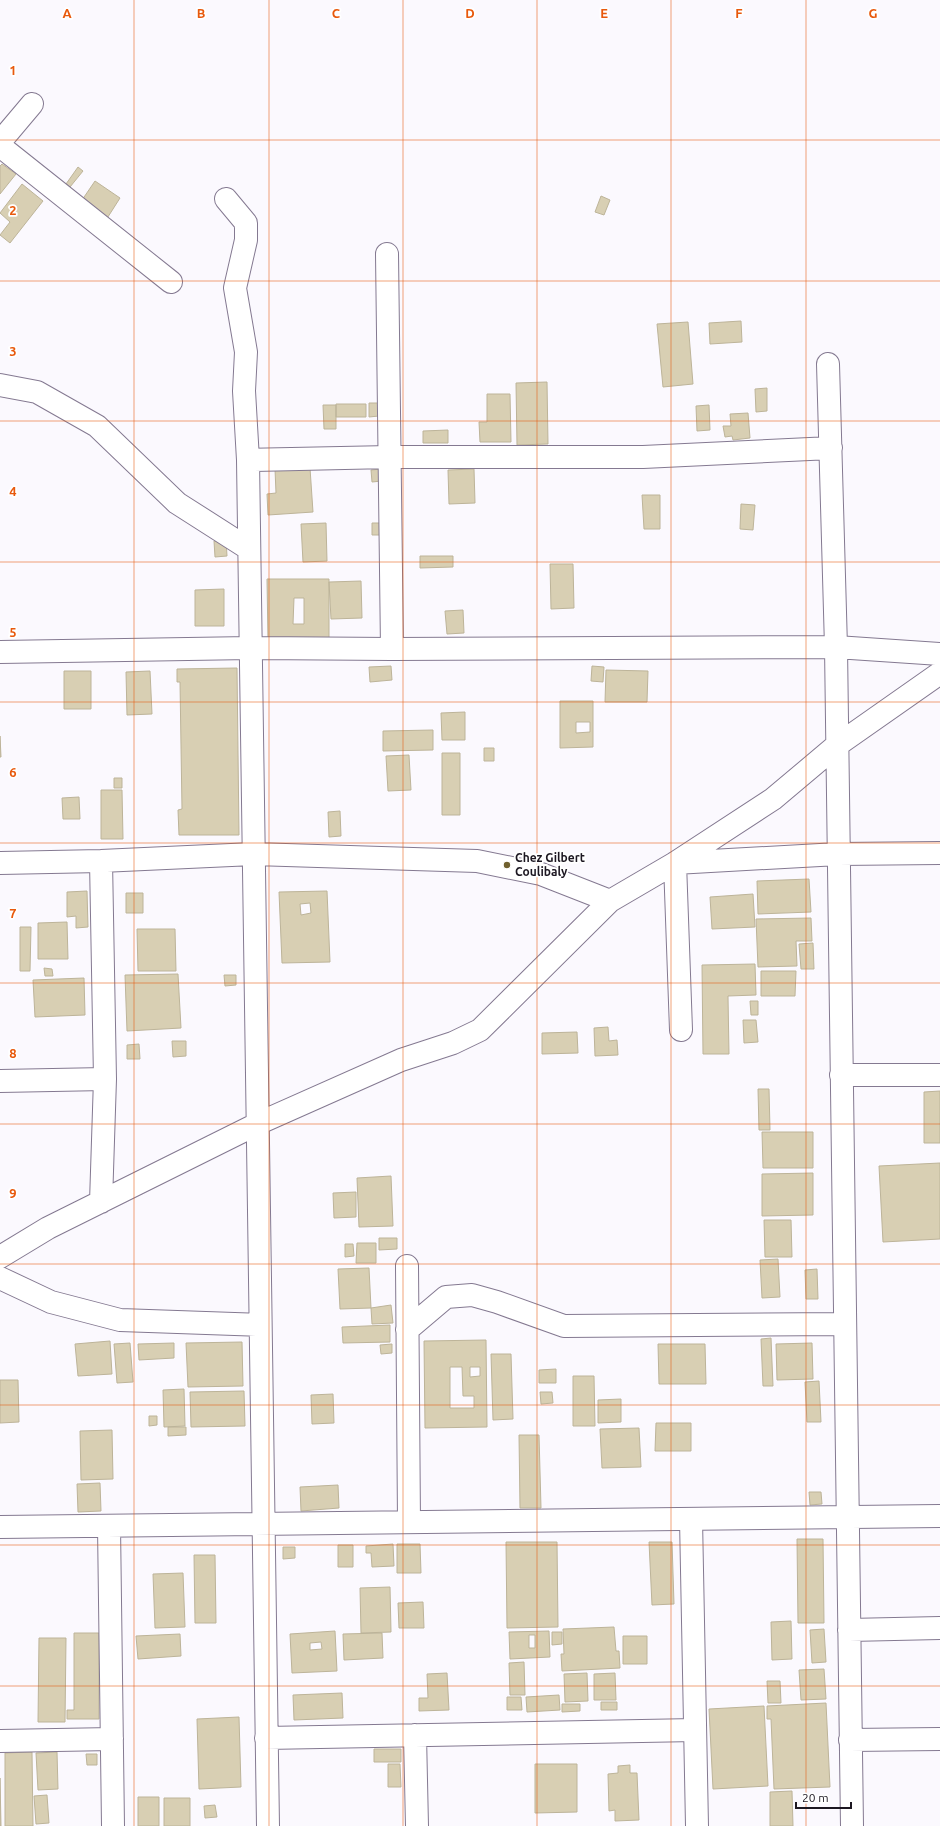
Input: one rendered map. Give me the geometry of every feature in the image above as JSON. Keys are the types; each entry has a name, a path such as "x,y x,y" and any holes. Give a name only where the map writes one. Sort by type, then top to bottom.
{"street":[{"path":"0,142 32,104"},
{"path":"0,146 171,282"},
{"path":"226,198 246,223 246,240 236,288 246,352 244,391 248,460 268,1826"},
{"path":"387,254 392,649"},
{"path":"828,364 836,647 836,746 852,1826"},
{"path":"0,384 37,392 97,426 177,503 249,549"},
{"path":"248,460 390,457 643,456 831,448"},
{"path":"0,652 250,648 392,649 836,647 940,654"},
{"path":"0,1257 48,1228 258,1124 401,1060 453,1043 480,1030 610,901 675,863 773,799 836,746 940,673"},
{"path":"675,863 838,854 940,853"},
{"path":"0,863 101,861 254,854 477,861 541,874 610,901"},
{"path":"101,861 105,1079 101,1202"},
{"path":"675,863 681,1030"},
{"path":"841,1075 940,1075"},
{"path":"0,1080 105,1079"},
{"path":"407,1266 409,1522"},
{"path":"0,1278 51,1302 120,1320 260,1324"},
{"path":"407,1330 446,1297 472,1295 497,1302 564,1326 844,1324"},
{"path":"0,1527 940,1516"},
{"path":"691,1519 697,1826"},
{"path":"109,1526 113,1826"},
{"path":"849,1630 940,1628"},
{"path":"266,1738 695,1730"},
{"path":"415,1735 417,1826"},
{"path":"0,1740 112,1739"},
{"path":"850,1740 940,1739"}],"building":[{"path":"2,164 16,174 0,194 0,166"},
{"path":"78,167 83,171 70,187 66,184"},
{"path":"95,181 120,198 106,220 80,203"},
{"path":"22,184 43,201 10,243 0,235 10,222 0,213"},
{"path":"601,196 610,200 604,215 595,212"},
{"path":"741,321 742,342 710,344 709,323"},
{"path":"688,322 693,384 663,387 657,324"},
{"path":"547,382 548,444 517,445 516,383"},
{"path":"767,388 767,411 756,412 755,389"},
{"path":"487,394 510,394 511,442 480,442 479,422 487,422"},
{"path":"369,403 379,403 379,416 369,417"},
{"path":"336,404 366,404 366,417 336,417"},
{"path":"323,405 336,405 336,429 324,429"},
{"path":"709,405 710,430 697,431 696,406"},
{"path":"748,413 750,438 733,440 732,436 725,437 723,426 731,426 730,414"},
{"path":"448,430 448,443 423,443 423,431"},
{"path":"310,468 313,512 268,515 267,494 276,493 275,469"},
{"path":"381,469 382,481 372,482 371,470"},
{"path":"474,469 475,503 449,504 448,470"},
{"path":"642,495 660,495 660,529 644,529"},
{"path":"741,504 755,505 753,530 740,529"},
{"path":"326,523 327,561 303,562 301,524"},
{"path":"372,523 382,523 383,535 372,535"},
{"path":"226,540 227,556 215,557 214,541"},
{"path":"420,556 453,556 453,567 420,568"},
{"path":"550,564 573,564 574,608 551,609"},
{"path":"267,579 329,579 329,640 268,641","holes":["294,598 304,598 304,624 293,624"]},
{"path":"361,581 362,618 331,619 329,582"},
{"path":"224,589 224,626 195,626 195,590"},
{"path":"463,610 464,633 447,634 445,611"},
{"path":"391,666 392,680 370,682 369,667"},
{"path":"592,666 604,667 603,682 591,681"},
{"path":"237,668 239,835 179,835 178,810 182,809 180,682 177,682 177,669"},
{"path":"606,670 648,671 647,702 605,702"},
{"path":"64,671 91,671 91,709 64,709"},
{"path":"150,671 152,714 127,715 126,672"},
{"path":"560,701 593,701 593,747 560,748","holes":["576,722 590,722 590,732 576,733"]},
{"path":"465,712 465,740 442,740 441,713"},
{"path":"433,730 433,750 383,751 383,731"},
{"path":"0,736 1,757 0,757"},
{"path":"484,748 494,748 494,761 484,761"},
{"path":"442,753 460,753 460,815 442,815"},
{"path":"409,755 411,790 388,791 386,756"},
{"path":"114,778 122,778 122,788 114,788"},
{"path":"101,790 122,790 123,839 101,839"},
{"path":"79,797 80,819 63,819 62,798"},
{"path":"340,811 341,836 329,837 328,812"},
{"path":"809,879 811,912 758,914 757,881"},
{"path":"87,891 88,927 76,928 76,916 67,917 67,892"},
{"path":"327,891 330,962 282,963 279,892","holes":["310,903 311,913 301,915 300,904"]},
{"path":"126,893 143,893 143,913 126,913"},
{"path":"753,894 755,927 712,929 710,897"},
{"path":"811,918 812,941 796,941 797,966 758,967 756,919"},
{"path":"67,922 68,959 38,959 38,923"},
{"path":"20,927 31,927 30,971 20,971"},
{"path":"137,929 175,929 176,971 138,971"},
{"path":"813,943 814,969 801,969 799,944"},
{"path":"755,964 756,995 728,996 729,1054 703,1054 702,965"},
{"path":"44,968 52,969 53,976 45,976"},
{"path":"761,971 796,971 795,996 761,996"},
{"path":"178,974 181,1028 127,1031 125,975"},
{"path":"224,975 236,975 236,985 225,986"},
{"path":"84,978 85,1015 35,1017 33,980"},
{"path":"750,1001 758,1001 758,1015 751,1015"},
{"path":"743,1020 756,1020 758,1042 744,1043"},
{"path":"608,1027 609,1041 617,1040 618,1055 595,1056 594,1028"},
{"path":"577,1032 578,1053 542,1054 542,1033"},
{"path":"172,1041 186,1041 186,1056 173,1057"},
{"path":"139,1044 140,1059 127,1059 127,1045"},
{"path":"758,1089 769,1089 770,1130 759,1130"},
{"path":"940,1091 940,1143 924,1143 924,1092"},
{"path":"762,1132 813,1132 813,1168 763,1168"},
{"path":"940,1163 940,1239 883,1242 879,1166"},
{"path":"813,1173 813,1215 762,1216 762,1174"},
{"path":"391,1176 393,1226 359,1227 357,1178"},
{"path":"356,1192 356,1217 334,1218 333,1193"},
{"path":"764,1220 791,1220 792,1257 765,1257"},
{"path":"379,1238 397,1238 397,1249 379,1250"},
{"path":"357,1243 376,1243 376,1263 356,1263"},
{"path":"345,1244 353,1244 354,1256 345,1257"},
{"path":"778,1259 780,1297 762,1298 760,1260"},
{"path":"369,1268 371,1308 340,1309 338,1269"},
{"path":"817,1269 818,1299 806,1299 805,1270"},
{"path":"391,1305 393,1323 372,1324 371,1308"},
{"path":"390,1325 390,1342 343,1343 342,1327"},
{"path":"771,1338 773,1386 763,1386 761,1339"},
{"path":"486,1340 487,1427 425,1428 424,1341","holes":["450,1367 462,1367 463,1396 474,1396 474,1408 450,1408","470,1367 480,1367 480,1376 470,1377"]},
{"path":"110,1341 112,1374 78,1376 75,1344"},
{"path":"242,1342 243,1386 188,1387 186,1343"},
{"path":"130,1343 133,1382 117,1383 114,1344"},
{"path":"174,1343 174,1358 139,1360 138,1344"},
{"path":"812,1343 813,1379 777,1380 776,1344"},
{"path":"392,1344 392,1353 381,1354 380,1345"},
{"path":"658,1344 705,1344 706,1384 659,1384"},
{"path":"491,1354 511,1354 513,1419 493,1420"},
{"path":"556,1369 556,1383 539,1383 539,1370"},
{"path":"573,1376 594,1376 595,1426 573,1426"},
{"path":"0,1380 18,1380 19,1422 0,1423"},
{"path":"819,1381 821,1422 807,1422 805,1382"},
{"path":"184,1389 185,1426 164,1427 163,1390"},
{"path":"244,1391 245,1426 191,1427 190,1392"},
{"path":"540,1392 552,1392 553,1403 541,1404"},
{"path":"333,1394 334,1423 312,1424 311,1395"},
{"path":"621,1399 621,1422 598,1423 598,1400"},
{"path":"149,1416 157,1416 157,1425 149,1426"},
{"path":"656,1423 691,1423 691,1451 655,1451"},
{"path":"168,1427 186,1427 186,1435 168,1436"},
{"path":"639,1428 641,1467 602,1468 600,1429"},
{"path":"112,1430 113,1479 81,1480 80,1431"},
{"path":"519,1435 539,1435 541,1508 520,1508"},
{"path":"100,1483 101,1511 78,1512 77,1484"},
{"path":"338,1485 339,1508 301,1511 300,1487"},
{"path":"809,1492 821,1492 822,1504 810,1505"},
{"path":"797,1539 823,1539 824,1623 798,1623"},
{"path":"506,1542 557,1542 558,1627 507,1628"},
{"path":"649,1542 672,1542 674,1604 652,1605"},
{"path":"393,1544 394,1566 372,1567 371,1553 366,1553 366,1546"},
{"path":"397,1544 420,1544 421,1573 397,1573"},
{"path":"338,1545 353,1545 353,1567 338,1567"},
{"path":"283,1547 295,1547 295,1558 283,1559"},
{"path":"194,1555 215,1555 216,1623 195,1623"},
{"path":"183,1573 185,1627 155,1628 153,1574"},
{"path":"390,1587 391,1632 361,1633 360,1588"},
{"path":"423,1602 424,1628 399,1628 398,1603"},
{"path":"791,1621 792,1659 772,1660 771,1622"},
{"path":"614,1627 616,1651 619,1651 620,1668 562,1671 561,1654 564,1654 563,1629"},
{"path":"824,1629 826,1662 812,1663 810,1630"},
{"path":"335,1631 337,1671 292,1673 290,1634","holes":["321,1642 322,1649 310,1650 310,1643"]},
{"path":"549,1631 550,1657 510,1659 509,1632","holes":["529,1635 535,1635 535,1648 529,1648"]},
{"path":"552,1632 562,1632 562,1644 552,1645"},
{"path":"74,1633 99,1633 99,1719 67,1719 67,1710 74,1710"},
{"path":"382,1633 383,1658 344,1660 343,1634"},
{"path":"180,1634 181,1656 138,1659 136,1636"},
{"path":"623,1636 647,1636 647,1664 623,1664"},
{"path":"39,1638 66,1638 65,1722 38,1722"},
{"path":"524,1662 525,1695 510,1695 509,1663"},
{"path":"824,1669 826,1699 801,1700 799,1670"},
{"path":"447,1673 449,1710 419,1711 419,1698 428,1698 427,1674"},
{"path":"587,1673 588,1701 565,1702 564,1674"},
{"path":"615,1673 616,1700 594,1700 594,1674"},
{"path":"767,1681 780,1681 781,1703 768,1703"},
{"path":"342,1693 343,1718 294,1720 293,1695"},
{"path":"559,1695 560,1710 527,1712 526,1697"},
{"path":"507,1697 521,1697 522,1710 507,1710"},
{"path":"601,1702 617,1702 617,1710 601,1710"},
{"path":"826,1703 830,1787 774,1789 771,1719 767,1719 767,1706"},
{"path":"562,1704 580,1704 580,1711 562,1712"},
{"path":"764,1706 768,1786 713,1789 709,1709"},
{"path":"239,1717 241,1787 199,1789 197,1719"},
{"path":"374,1749 401,1749 401,1762 374,1762"},
{"path":"32,1752 33,1826 5,1826 5,1753"},
{"path":"57,1752 58,1789 38,1790 36,1753"},
{"path":"86,1754 97,1754 97,1765 87,1765"},
{"path":"388,1764 400,1764 401,1787 388,1787"},
{"path":"535,1764 577,1764 577,1812 535,1813"},
{"path":"630,1765 630,1773 637,1773 639,1820 615,1821 615,1810 609,1811 608,1774 618,1773 618,1766"},
{"path":"0,1778 1,1826 0,1826"},
{"path":"792,1791 793,1826 770,1826 770,1792"},
{"path":"47,1795 49,1823 36,1824 34,1796"},
{"path":"138,1797 159,1797 159,1826 138,1826"},
{"path":"164,1798 190,1798 190,1826 164,1826"},
{"path":"215,1805 217,1817 205,1818 204,1806"}],"place":[{"name":"Chez Gilbert Coulibaly","path":"507,865"}]}
